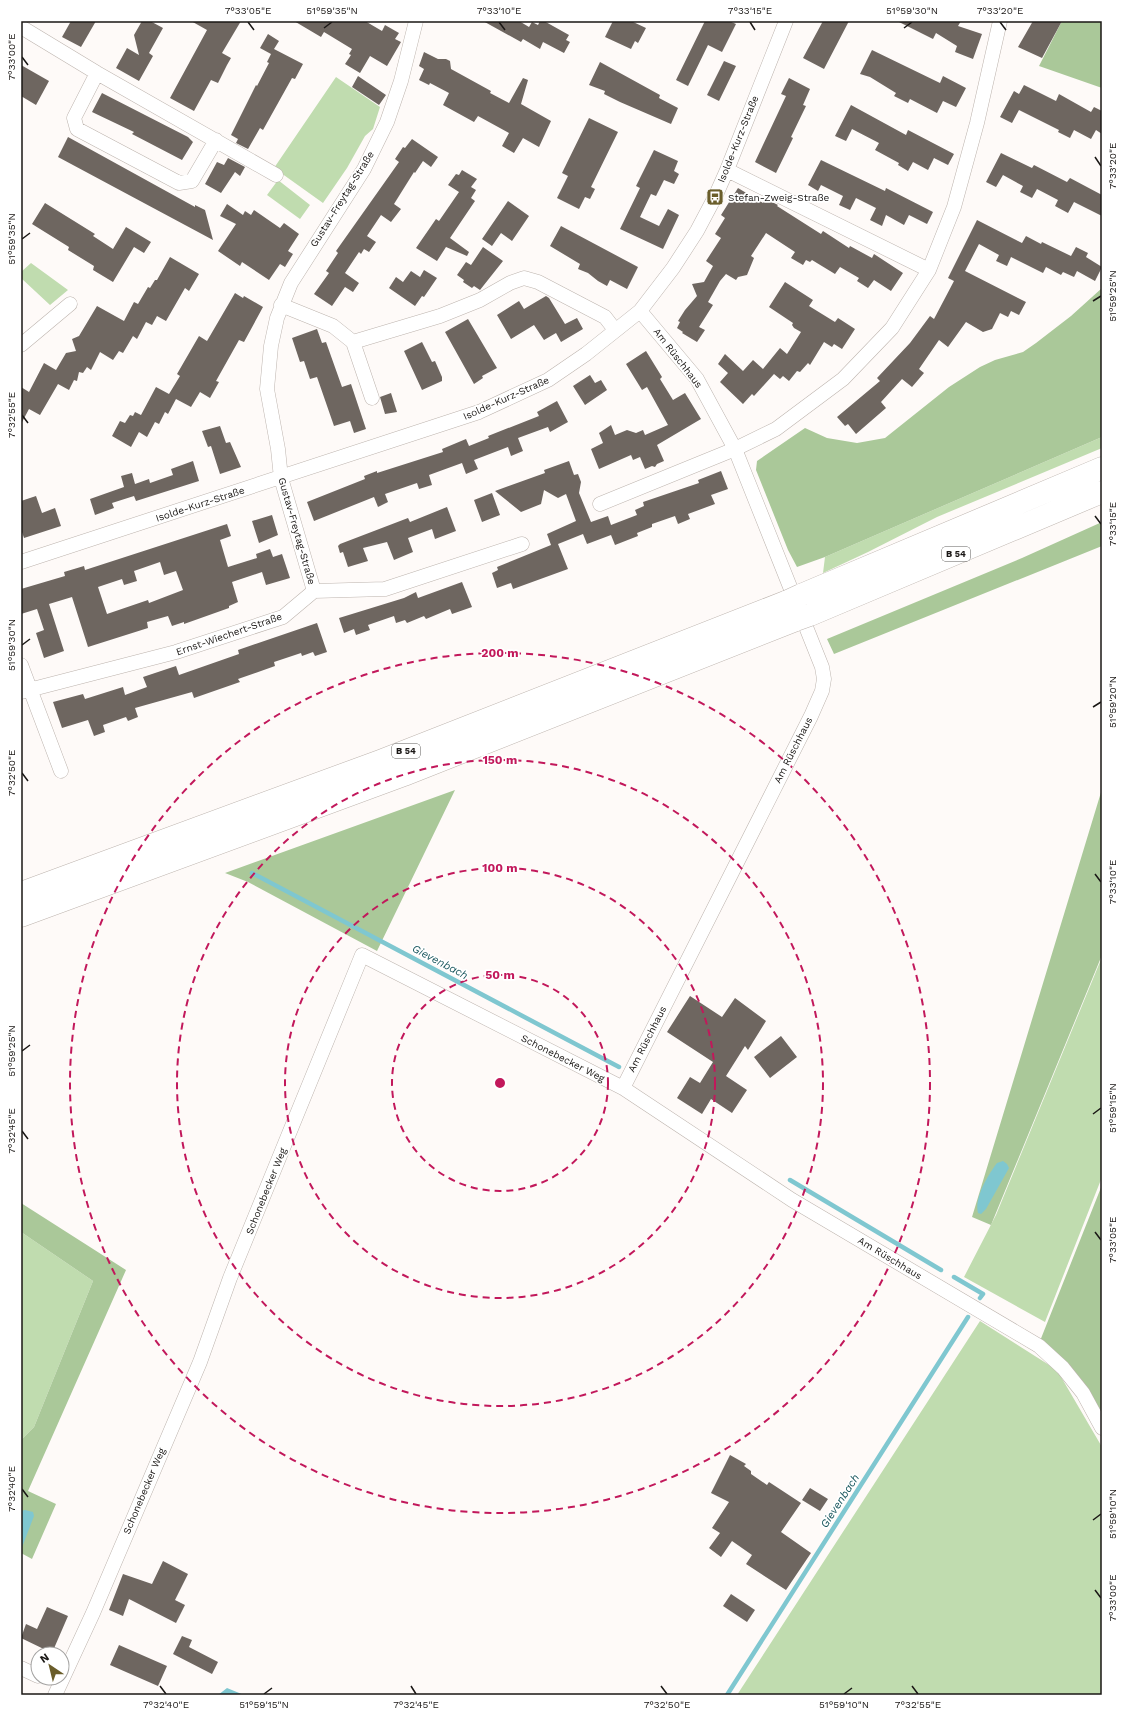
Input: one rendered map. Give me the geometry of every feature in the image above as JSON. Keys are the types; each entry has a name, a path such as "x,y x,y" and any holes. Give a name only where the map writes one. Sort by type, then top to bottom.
{"highway":[{"name":"B 54","path":"21,893 380,761 795,598 1102,468"},
{"name":"B 54","path":"21,916 404,775 803,618 1102,492"},
{"path":"21,922 47,907"}],"street":[{"name":"Gustav-Freytag-Straße","path":"314,591 281,478 278,449 267,388 271,346 281,305 300,265 364,168 388,122 401,81 416,21"},
{"name":"Isolde-Kurz-Straße","path":"21,562 281,478 478,412 548,380 586,354 640,311 673,268 697,231 727,170 786,21"},
{"path":"600,504 735,449 776,429 843,379 892,328 929,270 956,199 977,123 1000,21"},
{"path":"21,27 97,73 276,175"},
{"path":"97,73 74,118 77,129 179,183 192,181 216,140"},
{"path":"727,170 929,270"},
{"path":"353,342 440,316 480,300 510,283 524,278 538,282 605,317 616,330"},
{"path":"21,345 70,304"},
{"path":"281,305 333,326 353,342 372,398"},
{"name":"Am Rüschhaus","path":"640,311 697,379 735,449 813,641 824,679 818,701 811,716 622,1088 792,1200 1040,1346 1063,1368 1083,1393 1102,1428"},
{"path":"314,591 385,588 522,544"},
{"name":"Ernst-Wiechert-Straße","path":"26,690 176,652 283,617 314,591"},
{"path":"21,665 26,690 61,771"},
{"name":"Schonebecker Weg","path":"57,1690 93,1613 200,1362 233,1271 362,955 622,1088"}],"green space":[{"path":"1062,21 1102,21 1102,88 1039,66"},
{"path":"336,77 380,107 373,129 365,136 347,168 323,203 274,168"},
{"path":"278,180 310,205 300,219 267,195"},
{"path":"31,263 68,290 50,305 21,278 21,272"},
{"path":"1102,288 1102,437 825,557 797,567 788,550 756,470 757,461 805,428 827,438 857,443 885,438 949,387 980,367 995,360 1023,352 1071,316"},
{"path":"1102,437 1102,448 937,517 823,573 825,557"},
{"path":"1102,522 1102,546 834,654 827,639 1022,558"},
{"path":"1102,789 1102,955 991,1225 972,1217"},
{"path":"455,790 377,951 248,882 225,873"},
{"path":"1102,957 1102,1177 1045,1322 964,1277 996,1215"},
{"path":"1102,1185 1102,1418 1040,1341"},
{"path":"21,1203 126,1270 28,1491 56,1504 32,1559 21,1553 21,1440 34,1427 93,1281 21,1232"},
{"path":"21,1232 93,1281 34,1427 21,1440"},
{"path":"980,1321 1057,1370 1102,1447 1102,1695 737,1695"}],"water":[{"path":"1003,1161 1009,1168 986,1209 981,1214 978,1213 978,1201 983,1187 997,1163"},
{"path":"25,1510 33,1512 34,1516 21,1550 21,1511"},
{"path":"227,1688 244,1695 218,1695"}],"building":[{"path":"71,21 96,21 81,47 62,37"},
{"path":"142,21 150,21 163,28 149,53 153,56 139,81 116,68 127,48 139,55 134,35"},
{"path":"191,21 241,21 222,53 231,58 218,83 211,80 194,111 170,98 207,30"},
{"path":"294,21 365,21 382,31 385,25 399,33 395,39 401,42 387,66 370,56 360,73 345,64 351,55 349,54 352,49 324,32 321,37"},
{"path":"483,21 519,21 529,27 532,22 538,25 540,21 544,21 569,35 566,40 570,42 564,53 543,42 540,49 523,39 521,42"},
{"path":"613,21 631,21 646,28 638,43 635,41 631,49 605,37"},
{"path":"705,21 729,21 736,24 722,52 708,45 688,86 676,80"},
{"path":"823,21 849,21 824,69 803,58"},
{"path":"897,21 961,21 958,26 982,34 973,59 955,52 957,46 936,33 933,39"},
{"path":"1033,21 1062,21 1042,58 1018,47"},
{"path":"268,34 279,41 274,49 303,64 295,79 292,78 263,130 260,128 248,149 236,143 238,139 231,135 256,85 257,86 269,63 267,62 271,54 260,48"},
{"path":"872,50 940,83 943,76 966,88 956,107 943,101 937,113 910,99 908,103 894,96 896,93 870,77 860,74"},
{"path":"424,52 438,59 446,59 450,61 451,69 491,91 490,93 509,103 523,78 528,80 521,104 551,121 539,147 523,138 514,153 502,146 509,133 478,116 474,122 443,105 449,93 430,83 429,85 419,80 424,69 419,66"},
{"path":"724,61 736,66 719,101 707,95"},
{"path":"600,62 660,95 659,98 678,108 671,124 620,102 604,94 605,91 589,85"},
{"path":"21,65 49,81 36,105 21,96"},
{"path":"358,76 386,95 379,105 352,87"},
{"path":"789,78 810,89 803,105 806,106 791,137 793,138 776,173 755,162 786,96 781,94"},
{"path":"1024,85 1056,101 1059,94 1091,112 1094,107 1102,111 1102,134 1096,130 1091,139 1074,130 1070,138 1058,132 1059,130 1019,110 1012,123 1000,117 1014,91 1019,94"},
{"path":"102,93 188,137 193,142 182,160 132,134 134,132 92,112"},
{"path":"851,105 906,135 908,130 954,154 948,165 934,158 928,170 913,162 908,171 898,165 899,163 875,150 879,143 852,129 846,141 835,136"},
{"path":"589,118 618,132 591,187 595,189 590,199 585,197 579,209 557,198 568,176 562,173"},
{"path":"68,137 195,207 195,205 205,210 213,240 58,157"},
{"path":"412,139 438,157 431,167 423,161 415,173 414,172 394,204 401,209 391,222 381,215 367,236 376,242 369,252 364,249 361,254 359,252 345,273 359,283 353,292 345,287 332,306 314,294 329,273 326,271 338,253 336,251 399,162 395,159 403,147 405,148"},
{"path":"654,150 678,161 674,171 679,174 674,184 664,180 656,196 651,194 640,217 659,226 668,209 679,215 663,249 620,229 640,188 636,186"},
{"path":"1001,153 1032,168 1034,165 1067,182 1070,178 1102,195 1102,216 1074,202 1068,213 1055,206 1058,200 1037,189 1032,198 1020,192 1023,186 1003,175 996,187 986,182"},
{"path":"228,158 245,167 240,176 235,172 221,193 205,184 217,162 224,165"},
{"path":"821,160 885,191 886,188 933,212 927,224 909,215 904,225 886,215 882,226 870,220 876,208 856,198 850,210 839,205 843,196 821,185 818,191 808,185"},
{"path":"462,170 477,179 471,187 476,190 471,198 475,201 450,238 469,252 467,256 446,247 437,261 416,248 436,219 439,221 459,192 448,185 456,174 459,175"},
{"path":"738,188 763,203 766,199 778,205 777,206 821,234 823,231 849,248 850,246 872,258 874,254 903,273 891,291 874,280 868,288 857,281 859,278 840,267 835,274 812,260 810,262 806,260 803,265 791,258 795,252 766,233 751,256 754,258 747,275 738,277 736,280 726,274 720,281 708,302 713,305 699,327 705,330 697,342 682,333 683,332 677,328 680,322 678,321 697,296 692,284 704,282 713,266 706,261 721,238 715,234 725,218 721,215"},
{"path":"508,201 529,216 512,241 501,233 492,246 482,239"},
{"path":"45,203 95,234 93,236 113,249 126,227 151,242 144,253 134,247 113,282 93,270 94,266 68,250 69,247 32,224"},
{"path":"227,204 243,215 245,211 251,215 254,210 280,228 284,223 299,234 288,251 293,254 285,267 280,264 269,280 242,262 240,266 218,251 236,224 220,216"},
{"path":"977,220 1022,243 1026,236 1041,244 1042,242 1071,256 1076,247 1088,253 1086,257 1102,267 1095,281 1077,271 1074,277 1063,272 1061,275 1046,267 1043,273 1011,257 1007,266 996,261 999,255 979,244 965,271 1026,302 1019,315 1011,311 1008,317 1000,313 992,329 983,332 966,322 948,347 939,340 919,369 924,373 912,387 902,379 881,402 886,408 856,434 848,424 845,426 837,417 880,381 877,378 910,343 930,316 934,319 954,281 948,278"},
{"path":"561,226 638,267 627,289 610,280 607,286 598,281 588,273 578,269 580,264 550,246"},
{"path":"483,247 503,261 480,290 474,286 472,288 463,282 464,280 457,275 466,262 471,265"},
{"path":"170,257 199,274 189,291 185,288 166,321 157,316 152,325 146,322 137,339 133,336 123,353 119,351 113,360 100,352 91,370 87,367 83,373 79,372 77,381 74,380 69,390 58,384 40,415 29,409 21,424 21,387 29,392 44,363 56,370 66,353 76,351 72,339 79,336 97,306 124,321 134,302 138,304 148,287 150,288 155,280 157,280"},
{"path":"424,270 437,278 424,297 422,296 415,306 389,288 396,277 403,282 411,271 420,277"},
{"path":"785,282 813,300 809,306 835,322 838,318 855,329 842,349 834,344 832,347 824,342 810,365 808,363 800,372 797,371 789,381 783,376 780,379 774,374 754,396 752,394 743,404 720,382 728,373 718,364 725,354 743,371 753,360 763,369 780,348 787,354 801,332 794,328 792,325 793,323 769,307"},
{"path":"235,293 243,298 244,296 263,307 244,342 239,340 216,381 219,382 210,398 200,392 191,407 176,399 168,414 165,412 159,424 155,422 147,437 139,432 131,447 112,436 120,421 125,423 130,415 133,416 135,412 141,415 156,387 169,394 180,376 177,374 199,336 207,341"},
{"path":"546,296 549,298 565,324 577,318 583,329 561,342 556,333 544,340 534,325 511,339 497,315 519,301 524,309"},
{"path":"468,319 497,368 482,376 483,378 474,384 445,332"},
{"path":"317,329 322,343 326,342 342,387 351,384 366,429 354,433 350,421 334,426 317,377 310,379 304,361 300,362 292,338"},
{"path":"422,342 432,362 435,361 442,377 442,381 422,390 404,351"},
{"path":"646,351 662,377 660,379 673,400 685,393 701,419 657,445 664,461 657,464 655,467 652,466 645,469 640,457 633,460 631,455 599,469 591,449 603,443 599,433 611,425 615,435 627,430 636,433 643,430 645,435 668,425 647,387 642,390 626,364"},
{"path":"590,375 595,383 601,380 607,390 585,405 573,386"},
{"path":"391,393 397,412 385,414 380,397"},
{"path":"557,401 568,422 550,432 548,427 518,438 523,451 511,456 508,447 474,460 478,469 466,474 462,463 429,475 432,485 419,489 417,483 385,494 388,502 378,507 374,497 314,521 307,502 365,479 364,476 377,471 377,473 443,452 442,449 466,439 469,446 489,438 488,436 539,416 537,412"},
{"path":"220,426 226,443 230,442 241,467 220,474 211,446 208,447 202,431"},
{"path":"193,461 199,481 136,501 134,496 112,503 114,508 95,515 90,499 124,487 121,476 132,473 135,484 149,479 150,483 173,475 171,469"},
{"path":"569,461 574,475 578,474 581,482 579,493 591,522 608,516 611,525 637,515 635,510 644,506 643,502 699,483 698,480 721,471 728,489 711,495 715,504 688,514 690,519 678,524 675,516 652,524 652,527 637,533 638,536 615,545 611,535 587,544 583,534 558,544 568,569 513,589 511,583 497,588 492,573 498,570 497,567 551,545 547,534 576,521 566,494 558,498 544,490 541,504 521,512 495,491 545,473 544,470"},
{"path":"492,493 500,515 482,522 474,500"},
{"path":"36,496 42,513 55,508 61,526 24,538 21,529 21,501"},
{"path":"447,507 456,531 435,539 432,529 408,538 413,552 394,560 387,542 363,548 368,561 348,567 343,552 340,553 338,546 340,544 408,518 410,522"},
{"path":"272,515 278,535 259,543 252,521"},
{"path":"227,524 231,536 220,540 228,567 257,558 256,554 270,549 273,557 282,554 290,578 266,585 262,572 232,582 238,602 229,606 229,608 184,624 184,622 172,626 168,616 147,622 148,628 88,647 72,597 49,604 64,651 44,658 36,633 44,630 37,609 21,614 21,589 65,576 64,572 84,566 85,570","holes":["160,562 164,575 176,571 183,590 149,603 148,600 107,614 98,587 122,579 124,585 137,581 134,571"]},
{"path":"462,582 472,607 452,614 450,609 426,619 424,616 407,623 405,620 396,623 394,616 368,625 370,630 356,635 354,629 344,633 339,618 404,598 416,592 418,598"},
{"path":"317,623 327,652 315,656 313,652 302,656 301,653 274,662 275,666 238,679 240,682 194,698 192,692 135,708 138,717 128,721 126,717 103,725 105,732 94,736 88,720 62,728 53,702 83,694 85,699 123,687 125,695 147,687 143,677 176,666 179,675 239,654 238,650"},
{"path":"690,996 722,1017 735,998 766,1021 748,1050 745,1046 726,1076 747,1090 732,1113 711,1099 702,1114 677,1098 690,1077 700,1083 713,1062 667,1032"},
{"path":"781,1036 797,1057 770,1078 754,1057"},
{"path":"730,1455 746,1464 744,1466 751,1471 751,1474 767,1485 769,1482 801,1503 781,1532 811,1553 786,1590 746,1564 752,1555 732,1541 721,1557 709,1548 720,1533 712,1528 729,1502 711,1493"},
{"path":"810,1488 828,1499 820,1511 802,1500"},
{"path":"163,1561 188,1574 175,1600 185,1605 176,1623 129,1599 123,1616 109,1610 123,1574 152,1584"},
{"path":"731,1594 755,1610 747,1622 723,1606"},
{"path":"47,1607 68,1616 55,1646 38,1646 21,1638 26,1624 37,1629"},
{"path":"182,1636 192,1640 189,1647 218,1662 212,1674 173,1654"},
{"path":"119,1645 167,1666 158,1686 110,1665"}],"waterway":[{"name":"Gievenbach","path":"252,873 619,1067"},
{"name":"Gievenbach","path":"790,1180 941,1270"},
{"name":"Gievenbach","path":"954,1277 983,1294 980,1298"},
{"name":"Gievenbach","path":"727,1695 968,1317"}],"place":[{"name":"Stefan-Zweig-Straße","path":"715,197"}]}
